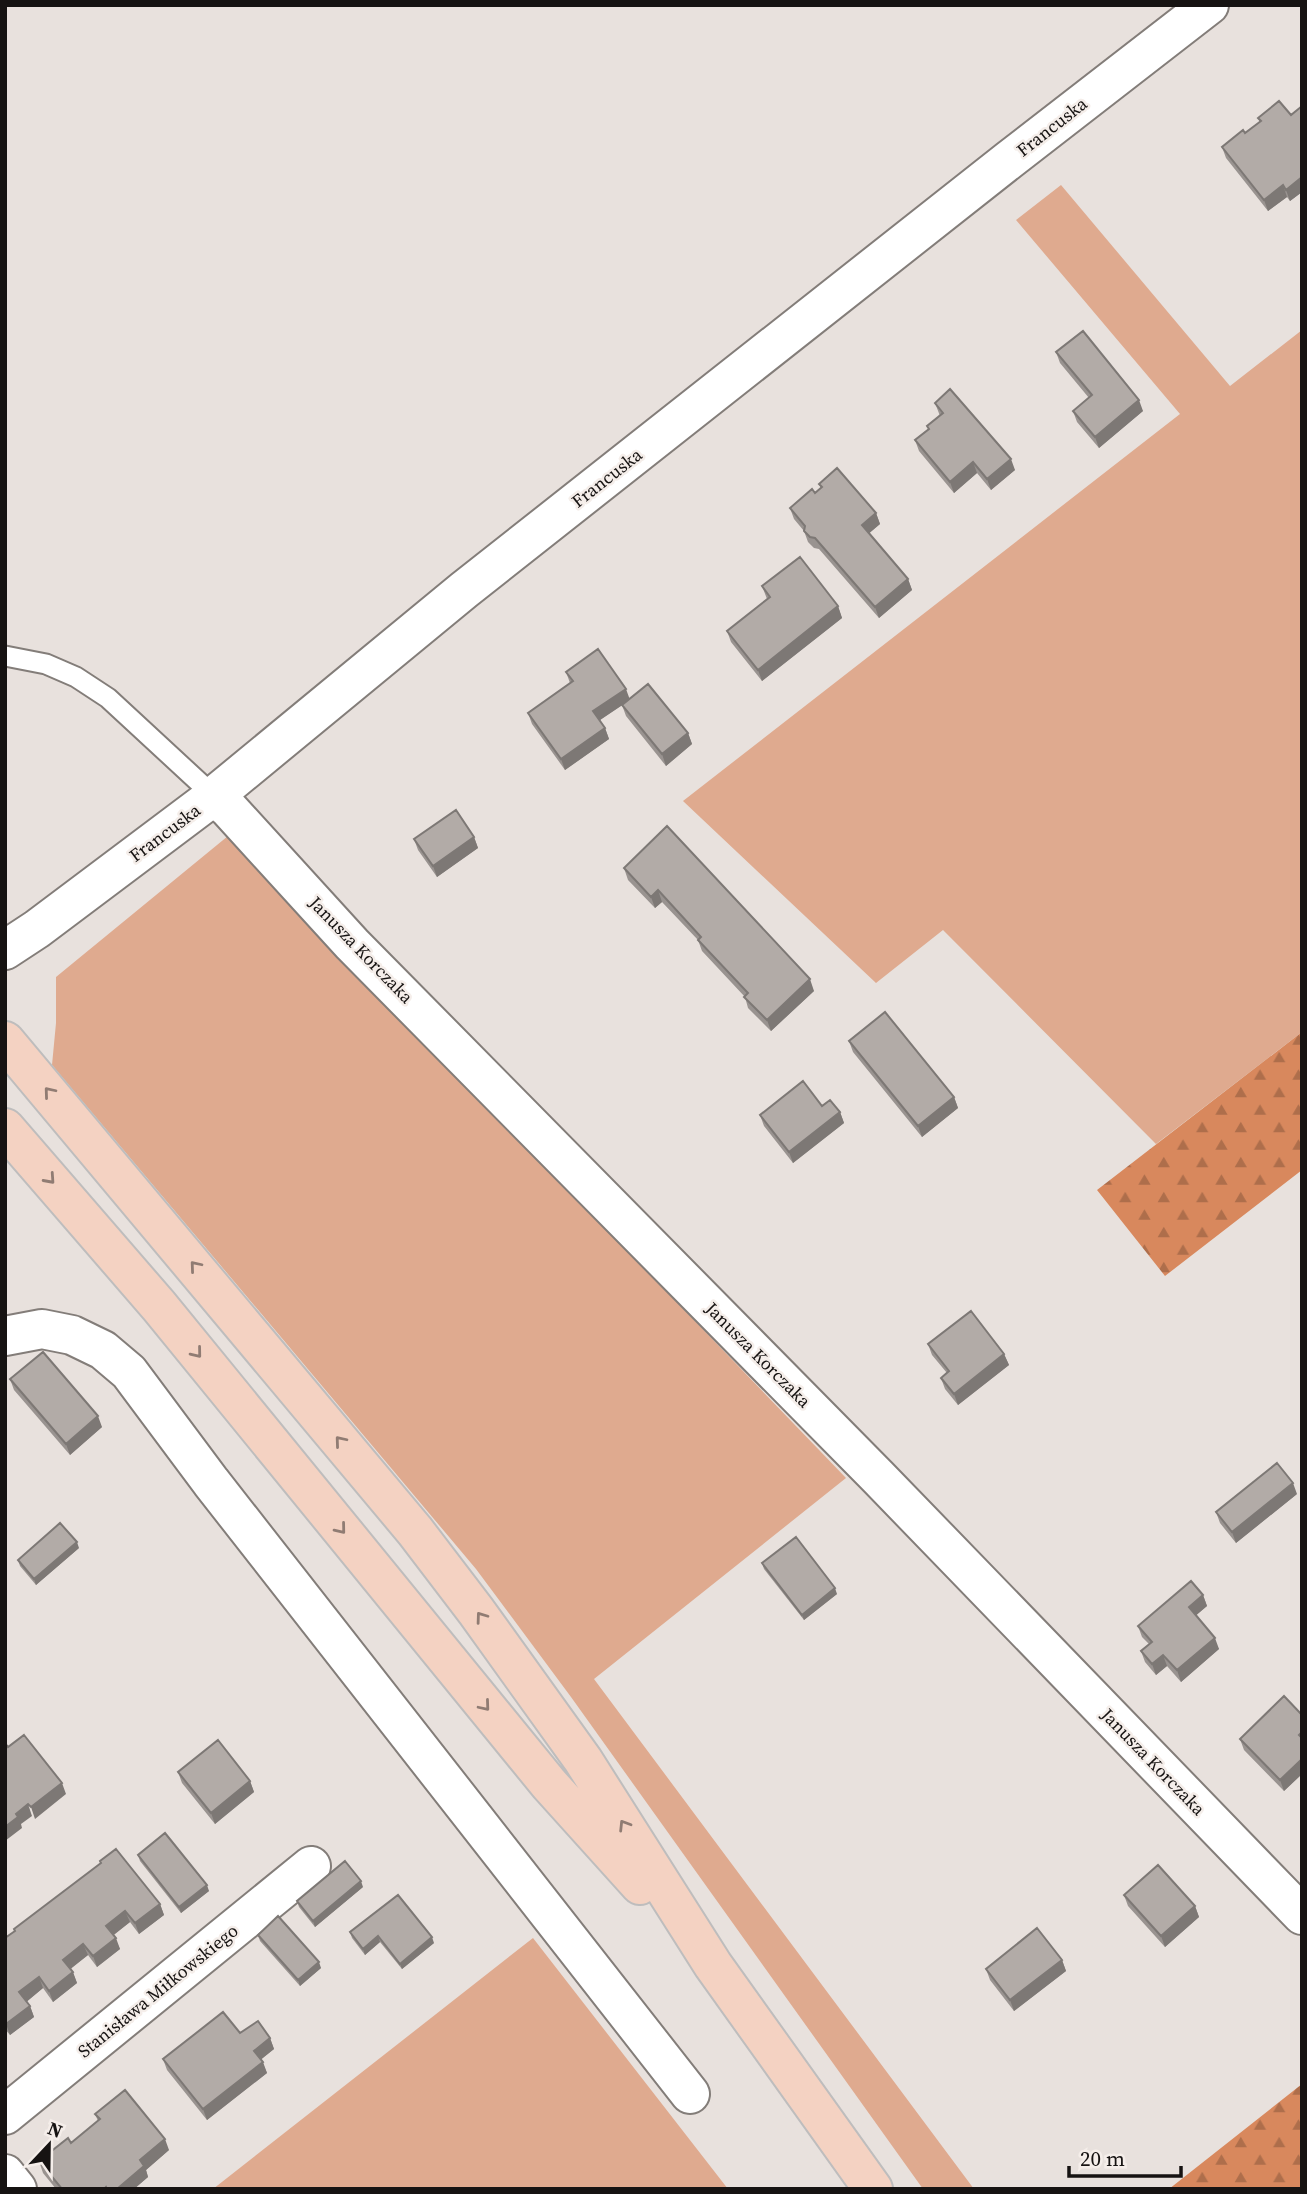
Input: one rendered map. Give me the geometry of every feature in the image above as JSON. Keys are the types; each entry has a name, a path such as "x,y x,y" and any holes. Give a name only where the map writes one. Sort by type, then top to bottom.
{"highway":[{"path":"5,1041 415,1531 476,1611 583,1760 713,1965 873,2189"},
{"path":"5,1128 167,1316 549,1784 713,1965"}],"street":[{"name":"Francuska","path":"5,950 214,796 464,590 1209,5"},
{"name":"Janusza Korczaka","path":"214,796 362,954 887,1487 1302,1915"},
{"path":"5,1336 42,1329 72,1335 103,1350 129,1372 219,1493 690,2094"},
{"name":"Stanisława Miłkowskiego","path":"5,2115 311,1866"},
{"path":"5,2174 17,2189"}],"lane":[{"path":"5,656 47,664 76,677 108,698 214,796"}],"shaded area":[{"path":"1061,185 1230,386 1302,330 1302,1032 1156,1144 943,930 876,983 683,801 1180,414 1016,220"},
{"path":"228,836 846,1478 594,1679 974,2189 923,2189 571,1697 476,1569 52,1065 56,977"},
{"path":"533,1938 728,2189 213,2189"}],"green space":[{"path":"1302,1032 1302,1170 1165,1276 1097,1190"},
{"path":"1302,2084 1302,2189 1169,2189"}],"building":[{"path":"1279,101 1291,115 1302,106 1302,177 1286,190 1283,185 1264,200 1222,147 1243,130 1245,133 1261,121 1258,118"},
{"path":"1083,331 1139,400 1095,437 1073,411 1092,395 1056,352"},
{"path":"950,389 1011,459 987,479 973,462 950,482 915,440 943,413 935,403"},
{"path":"837,468 876,513 862,525 908,579 875,607 815,538 804,531 805,526 790,508 812,489 815,493 822,487 819,484"},
{"path":"800,557 838,606 758,670 727,631 770,597 762,586"},
{"path":"598,649 626,689 593,711 605,728 561,759 528,713 573,681 566,672"},
{"path":"648,684 688,733 662,754 622,705"},
{"path":"456,810 474,837 433,866 414,839"},
{"path":"667,826 810,979 767,1020 744,997 748,993 698,940 701,937 658,890 651,897 624,868"},
{"path":"885,1012 954,1097 918,1126 849,1041"},
{"path":"803,1081 822,1106 830,1100 840,1112 789,1152 760,1115"},
{"path":"971,1311 1004,1354 954,1394 941,1378 949,1371 928,1344"},
{"path":"43,1352 98,1416 66,1444 10,1379"},
{"path":"1277,1463 1293,1483 1232,1532 1216,1512"},
{"path":"60,1523 77,1542 34,1579 18,1560"},
{"path":"796,1537 835,1588 802,1615 762,1563"},
{"path":"1191,1581 1203,1595 1189,1607 1215,1638 1177,1670 1163,1655 1152,1664 1141,1651 1152,1642 1138,1626"},
{"path":"1284,1696 1302,1715 1302,1732 1299,1735 1302,1738 1302,1759 1280,1780 1240,1739"},
{"path":"24,1735 62,1783 31,1807 28,1804 16,1814 18,1817 5,1827 5,1743 8,1747"},
{"path":"218,1740 250,1781 211,1813 178,1772"},
{"path":"165,1833 207,1885 179,1907 138,1855"},
{"path":"116,1849 160,1904 135,1923 125,1911 106,1926 116,1938 93,1956 83,1944 63,1960 73,1972 49,1991 39,1977 19,1992 30,2006 6,2024 5,1938"},
{"path":"345,1861 361,1881 313,1921 297,1901"},
{"path":"1158,1865 1195,1906 1161,1936 1124,1895"},
{"path":"398,1895 432,1937 400,1964 378,1936 363,1949 350,1932"},
{"path":"278,1916 319,1962 298,1980 258,1935"},
{"path":"1037,1928 1062,1960 1010,2000 986,1969"},
{"path":"223,2012 240,2033 258,2021 270,2038 254,2051 263,2062 203,2109 163,2059"},
{"path":"125,2090 165,2139 140,2160 144,2166 117,2189 62,2189 39,2161 68,2138 71,2143 100,2119 95,2114"}]}
